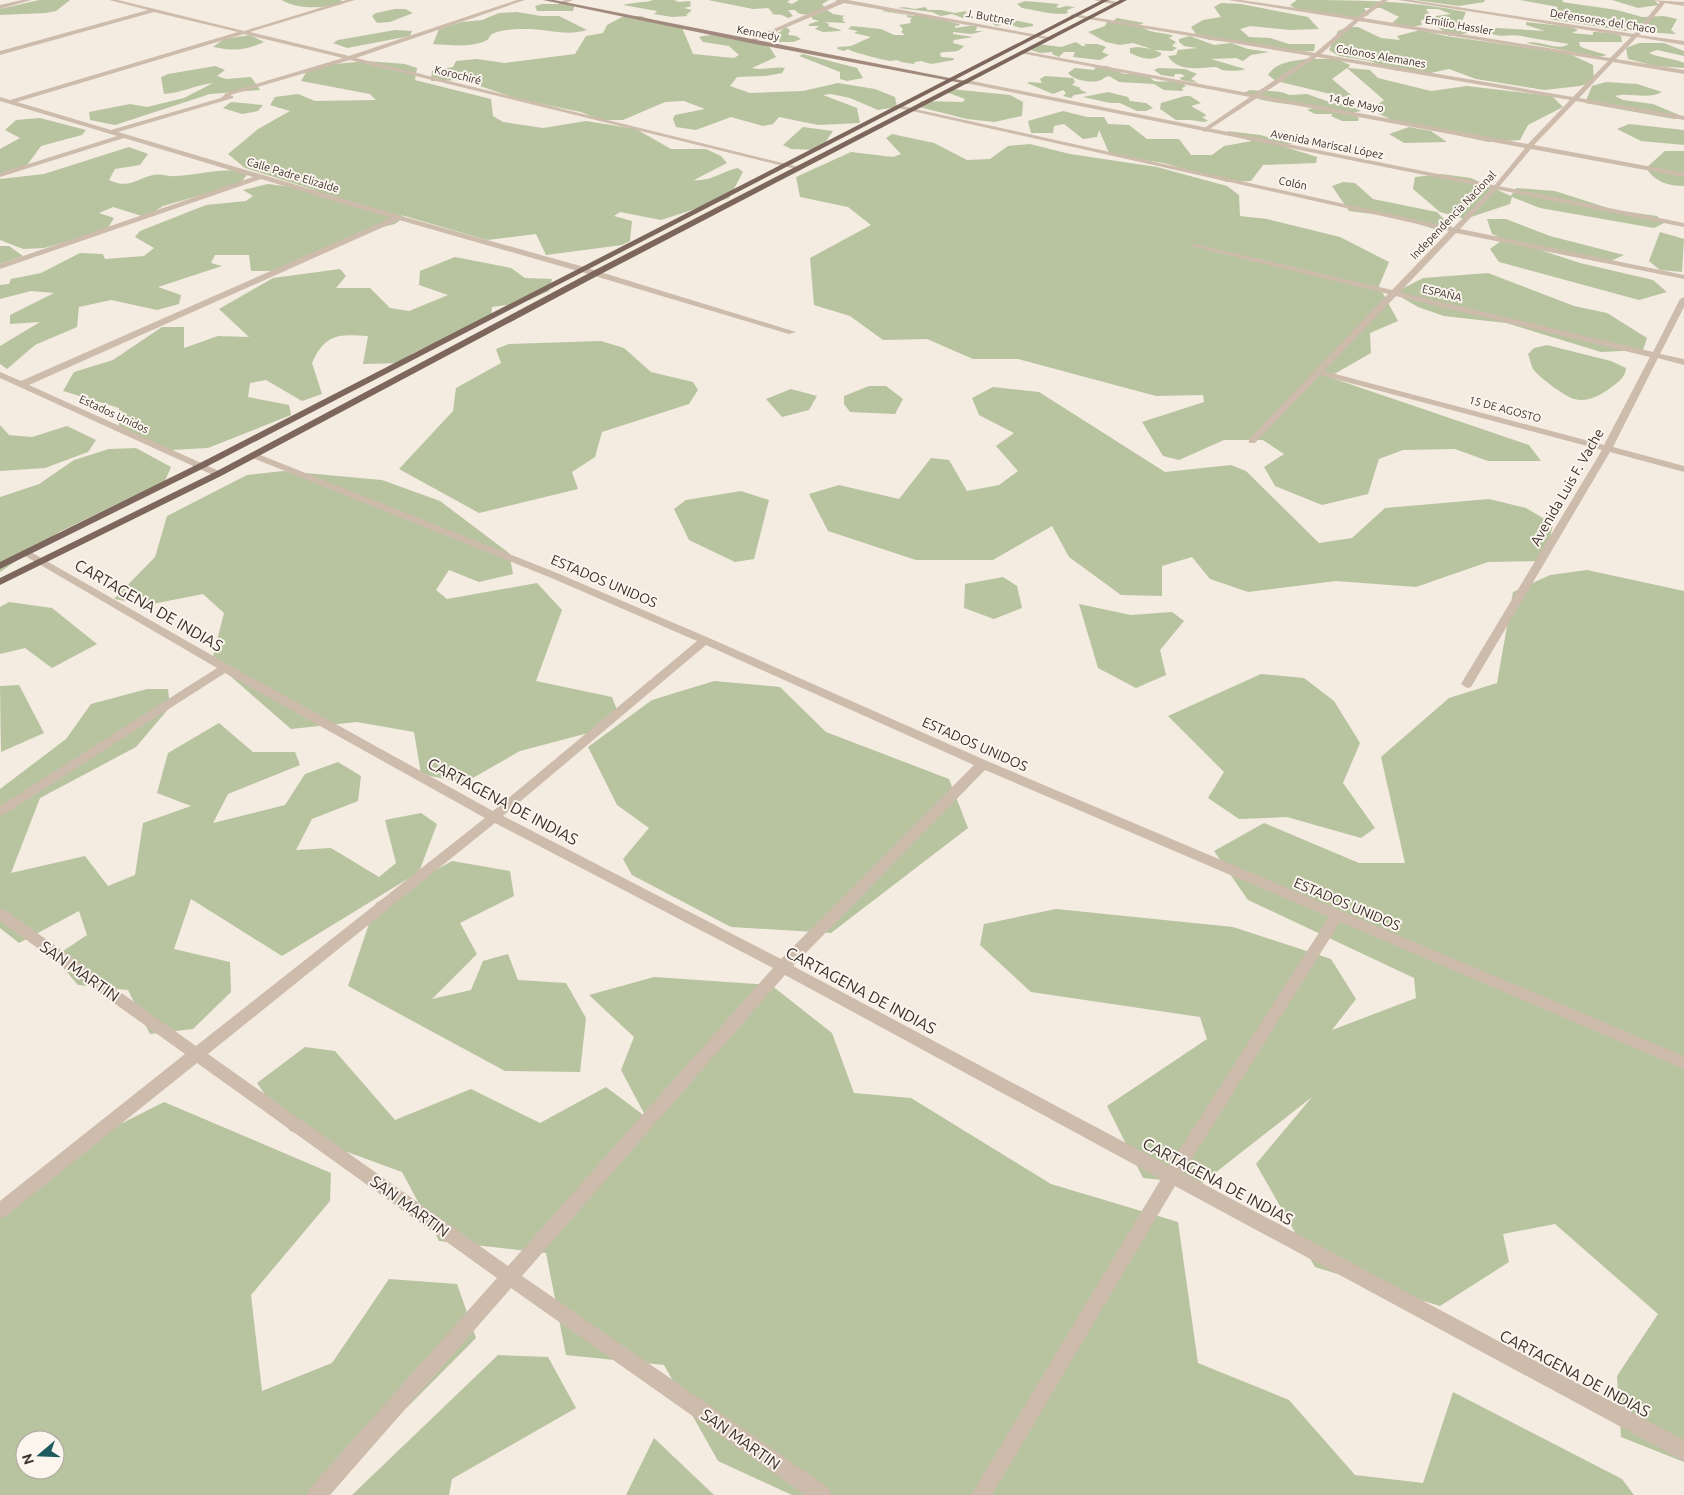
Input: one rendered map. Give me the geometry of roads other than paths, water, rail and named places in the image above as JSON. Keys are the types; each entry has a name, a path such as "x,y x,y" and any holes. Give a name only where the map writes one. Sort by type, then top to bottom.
{"main road":[{"name":"Kennedy","path":"546,0 750,42 955,77"},
{"name":"Kennedy","path":"570,0 970,80"},
{"path":"0,566 201,466 1102,0"},
{"path":"0,582 218,474 596,274 1124,0"}],"street":[{"path":"0,7 28,0"},
{"name":"Korochiré","path":"112,0 347,59 800,168"},
{"path":"10,102 352,0"},
{"path":"110,132 274,84 522,0"},
{"path":"561,3 570,0"},
{"path":"750,42 842,0"},
{"name":"J. Buttner","path":"842,0 1051,38"},
{"path":"1102,0 1118,3"},
{"name":"Emilio Hassler","path":"1231,0 1684,72"},
{"path":"1208,128 1316,55 1358,19 1385,0"},
{"name":"Defensores del Chaco","path":"1400,0 1684,43"},
{"path":"1653,0 1684,4"},
{"name":"Independencia Nacional","path":"1252,441 1498,184 1530,146 1635,36 1665,1"},
{"path":"1464,10 1470,5"},
{"path":"0,52 155,10"},
{"name":"Colonos Alemanes","path":"1073,16 1574,98 1684,118"},
{"name":"14 de Mayo","path":"1023,52 1684,175"},
{"name":"Avenida Mariscal López","path":"970,80 1208,128 1684,218"},
{"name":"Calle Padre Elizalde","path":"0,99 398,218 581,269 792,332"},
{"name":"Colón","path":"897,107 1454,230 1684,277"},
{"path":"0,175 124,136"},
{"path":"0,268 260,177"},
{"name":"Avenida Mariscal López","path":"1498,184 1684,225"},
{"path":"23,384 398,218"},
{"name":"ESPAÑA","path":"1195,246 1684,362"},
{"name":"Avenida Luis F. Vache","path":"1467,684 1607,449 1684,299"},
{"name":"15 DE AGOSTO","path":"1319,372 1684,469"},
{"name":"Estados Unidos","path":"0,375 218,474"},
{"name":"ESTADOS UNIDOS","path":"253,455 544,571 705,640 983,764 1684,1063"},
{"name":"CARTAGENA DE INDIAS","path":"25,553 225,668 494,817 783,967 1684,1451"},
{"path":"0,1211 494,817 705,640"},
{"path":"0,812 225,668"},
{"path":"318,1495 783,967 983,764"},
{"name":"SAN MARTIN","path":"0,914 509,1277 822,1495"},
{"path":"981,1495 1172,1176 1338,916"}]}
